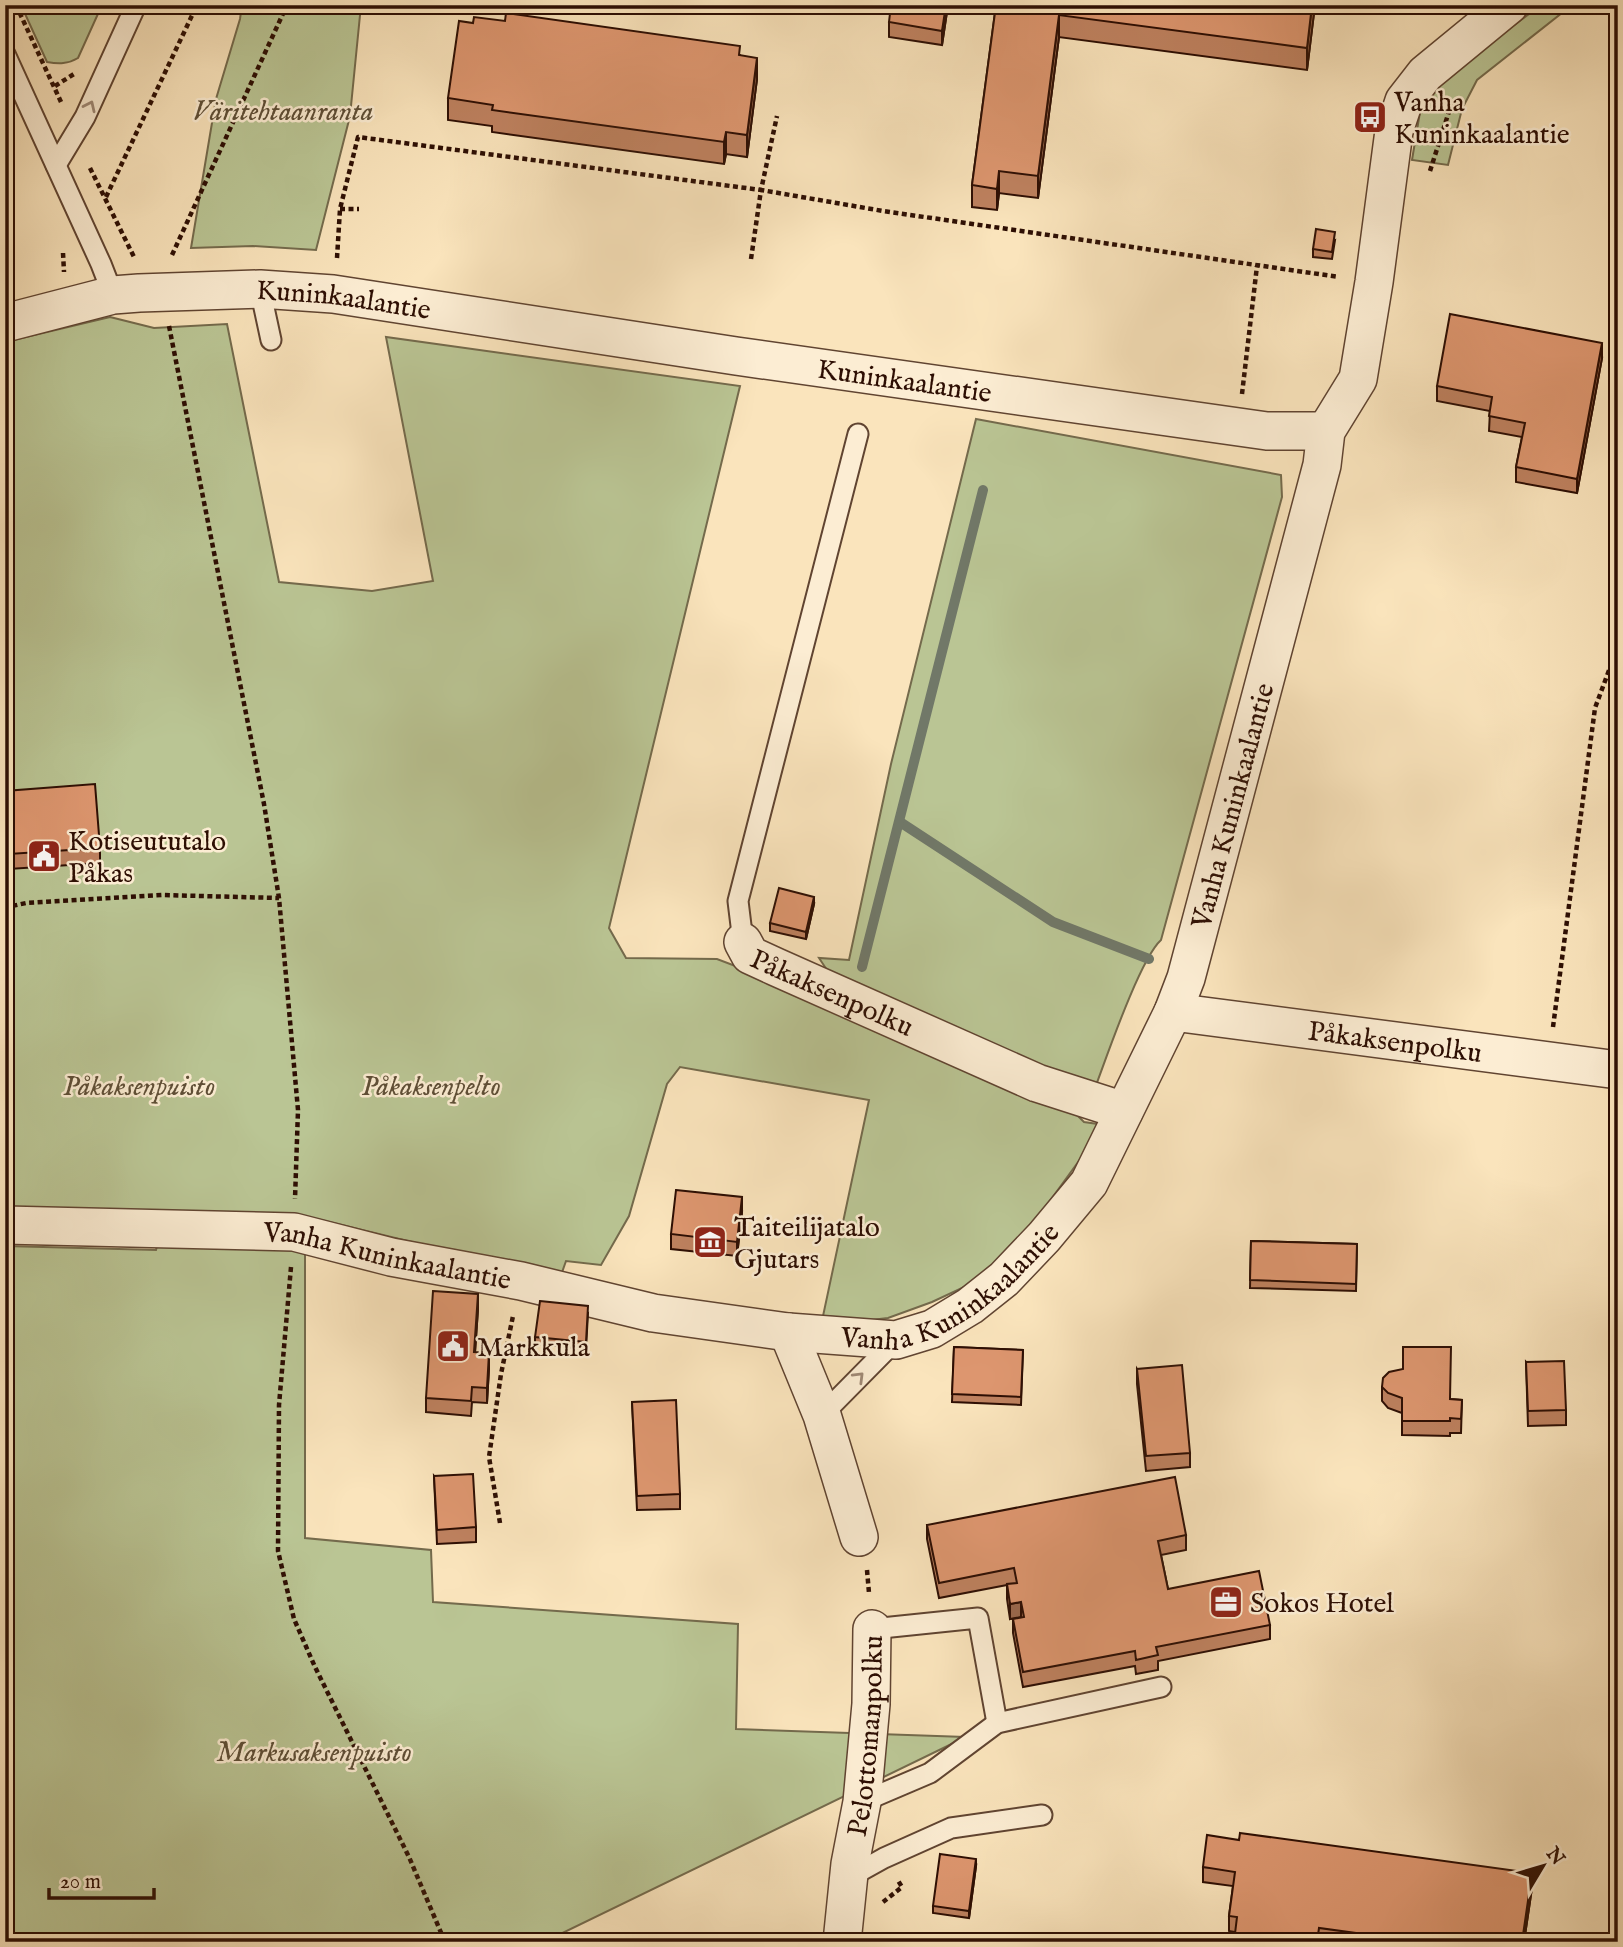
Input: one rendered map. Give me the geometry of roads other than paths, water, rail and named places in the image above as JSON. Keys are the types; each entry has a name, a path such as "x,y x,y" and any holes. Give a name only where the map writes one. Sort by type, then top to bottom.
{"street":[{"path":"1326,431 1358,379 1374,282 1388,167 1394,131 1404,101 1425,74 1492,11"},
{"name":"Kuninkaalantie","path":"5,323 113,295 261,289 333,294 736,356 1267,431 1326,431"},
{"name":"Vanha Kuninkaalantie","path":"5,1226 294,1232 391,1257 521,1281 653,1313 788,1332 896,1340 932,1329 970,1306 1004,1279 1044,1237 1089,1183 1172,1012 1186,978 1322,465 1326,431"},
{"name":"Påkaksenpolku","path":"743,942 750,955 1037,1083 1124,1111"},
{"name":"Påkaksenpolku","path":"1172,1012 1618,1070"},
{"path":"788,1332 822,1415 859,1537"},
{"name":"Pelottomanpolku","path":"842,1942 848,1878 862,1802 871,1704 873,1629"}],"lane":[{"path":"56,164 85,117 136,5"},
{"path":"5,54 102,264 113,295"},
{"path":"261,289 271,341"},
{"path":"743,942 738,901 858,434"},
{"path":"822,1415 896,1340"},
{"path":"873,1629 978,1618 998,1723"},
{"path":"862,1802 930,1773 998,1723 1161,1688"},
{"path":"848,1878 884,1858 951,1828 1042,1815"}],"waterway":[{"path":"862,967 983,490"},
{"path":"900,822 1053,922 1149,959"}],"place":[{"name":"Vanha Kuninkaalantie","path":"1370,117"},
{"name":"Kotiseututalo Påkas","path":"44,856"},
{"name":"Taiteilijatalo Gjutars","path":"710,1242"},
{"name":"Markkula","path":"453,1346"},
{"name":"Sokos Hotel","path":"1226,1602"}],"park label":[{"name":"Väritehtaanranta","path":"283,110"},
{"name":"Påkaksenpuisto","path":"139,1085"},
{"name":"Påkaksenpelto","path":"431,1085"},
{"name":"Markusaksenpuisto","path":"314,1751"}]}
